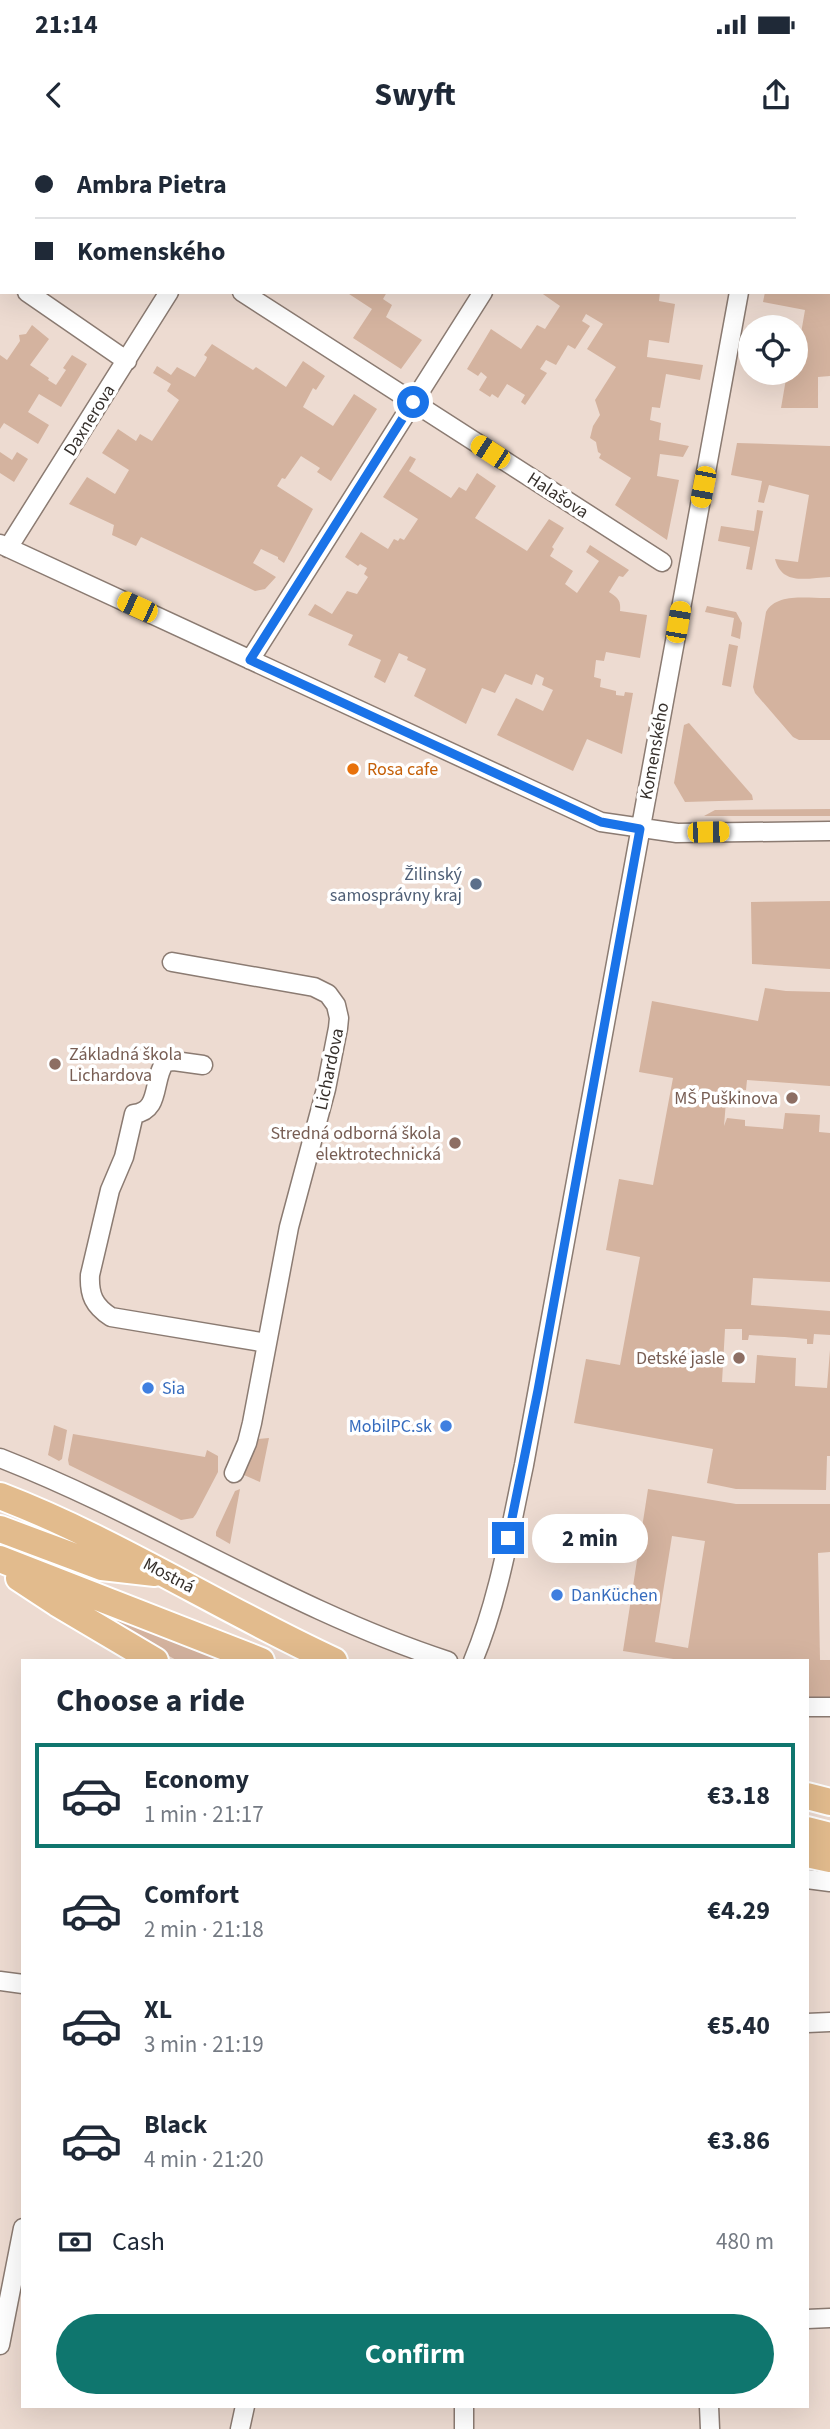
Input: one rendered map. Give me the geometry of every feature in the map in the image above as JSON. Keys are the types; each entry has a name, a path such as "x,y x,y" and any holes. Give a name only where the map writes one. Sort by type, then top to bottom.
{"main road":[{"name":"Mostná","path":"0,1496 106,1542 290,1641 330,1659"},
{"path":"0,1529 102,1567 170,1575"},
{"path":"0,1559 256,1659"},
{"path":"0,1566 152,1659"},
{"path":"809,1797 830,1802"},
{"path":"809,1831 830,1836"},
{"path":"809,1854 830,1859"}],"street":[{"path":"30,294 127,361"},
{"name":"Daxnerova","path":"4,546 127,361 168,294"},
{"name":"Halašova","path":"245,294 662,562"},
{"path":"250,660 482,294"},
{"name":"Komenského","path":"474,1659 496,1588 524,1465 739,294"},
{"path":"4,546 601,822 677,833 830,831"},
{"name":"Lichardova","path":"173,962 314,987 328,994 336,1005 339,1018 326,1089 289,1227 247,1443 234,1473"},
{"path":"202,1065 166,1062 160,1070 154,1100 143,1113 134,1114 124,1157 110,1190 89,1289 94,1302 111,1317 267,1343"},
{"path":"0,1458 135,1517 328,1614 443,1659"},
{"path":"809,1707 830,1707"},
{"path":"809,1879 830,1882"},
{"path":"0,1981 21,1984"},
{"path":"809,2023 830,2022"},
{"path":"0,2345 21,2238"},
{"path":"809,2319 830,2318"},
{"path":"240,2429 245,2408"},
{"path":"464,2408 464,2429"},
{"path":"709,2408 710,2429"}],"shaded area":[{"path":"349,294 386,294 383,299 392,305 386,317 422,340 401,369 353,338 372,309"},
{"path":"543,294 660,294 659,301 675,304 669,343 649,340 647,357 703,365 700,380 666,374 660,408 652,407 650,420 661,423 659,440 689,446 683,457 660,454 657,476 679,480 667,540 615,505 631,478 599,458 601,454 596,442 590,438 600,415 595,400 616,367 587,349 603,324 586,314 582,321 590,326 575,349 568,345 556,365 546,360 540,369 547,373 525,405 521,402 525,395 507,384 498,398 492,394 490,397 479,390 487,377 481,372 478,376 467,369 491,329 521,349 537,325 545,329 560,306"},
{"path":"765,294 830,294 830,376 818,377 818,408 781,408 785,385 808,385 808,315 804,315 805,310 763,302"},
{"path":"32,325 49,339 30,365 49,378 48,380 56,385 72,355 87,364 61,407 39,394 28,412 49,425 38,444 4,423 0,429 0,355 7,360 20,341 19,335 26,334"},
{"path":"212,344 253,370 256,367 286,387 303,361 325,376 316,390 313,388 303,407 333,426 354,394 377,409 331,481 317,472 320,468 301,456 285,479 282,478 277,486 313,509 284,563 261,549 253,563 276,577 265,589 255,591 141,537 136,546 112,535 114,525 69,504 87,477 115,494 129,470 102,453 118,429 136,441 140,434 152,441 179,400 167,391 171,384 153,373 157,366 171,375 177,367 195,377"},
{"path":"737,443 830,446 830,577 789,577 778,568 775,559 798,562 809,495 769,485 764,503 758,502 762,481 731,475"},
{"path":"0,452 12,460 17,452 28,459 14,482 0,473"},
{"path":"410,456 416,459 409,471 451,498 459,487 466,491 477,473 496,486 475,518 527,551 549,519 564,528 552,547 554,549 550,556 573,571 565,584 577,593 599,561 586,552 590,545 629,570 623,577 619,576 609,592 618,600 620,611 647,615 640,658 606,652 604,661 596,660 594,677 601,679 600,687 616,691 616,695 633,693 622,754 587,739 573,771 497,735 516,698 543,711 553,690 542,685 544,678 536,674 532,685 505,674 495,693 482,688 466,724 414,696 426,669 399,653 385,683 374,677 381,660 348,645 353,635 308,615 315,604 332,614 347,591 357,594 368,577 364,574 367,568 360,564 358,566 345,557 361,532 388,549 394,539 404,540 418,519 383,497"},
{"path":"757,510 763,511 752,570 746,569 750,547 718,541 721,526 754,531"},
{"path":"830,598 830,740 799,740 793,737 755,693 753,687 766,612 771,606 786,599"},
{"path":"707,606 736,612 742,623 740,639 731,636 734,618 705,612"},
{"path":"729,644 738,646 731,687 722,685"},
{"path":"689,723 752,795 753,800 685,802 674,783 684,725"},
{"path":"830,809 830,816 704,816 715,810"},
{"path":"830,901 830,969 752,964 751,902"},
{"path":"765,988 830,992 830,1086 747,1080 746,1090 727,1089 724,1126 727,1118 745,1120 745,1126 783,1129 785,1113 820,1115 819,1132 830,1133 830,1282 753,1278 751,1305 830,1311 830,1335 814,1334 813,1344 807,1344 807,1339 749,1335 748,1340 742,1340 742,1329 725,1329 722,1382 755,1383 757,1355 796,1358 795,1386 827,1388 830,1350 830,1456 827,1456 826,1490 736,1489 707,1483 713,1449 574,1423 586,1359 620,1365 640,1257 606,1250 619,1179 653,1185 673,1078 639,1072 652,1001 758,1021"},
{"path":"54,1425 67,1430 62,1459 59,1461 48,1455"},
{"path":"73,1434 205,1457 207,1450 218,1456 218,1472 193,1518 181,1520 69,1465"},
{"path":"269,1438 260,1482 244,1475 258,1439"},
{"path":"240,1489 230,1544 216,1536 216,1532 235,1491"},
{"path":"648,1489 736,1504 830,1504 830,1552 818,1553 820,1660 830,1660 830,1698 809,1697 809,1659 673,1659 623,1651","holes":["672,1536 705,1541 688,1648 655,1642"]},
{"path":"91,1608 219,1659 174,1659 90,1612"}],"place":[{"name":"Rosa cafe","path":"353,769"},
{"name":"Žilinský samosprávny kraj","path":"476,884"},
{"name":"Základná škola Lichardova","path":"55,1064"},
{"name":"MŠ Puškinova","path":"792,1098"},
{"name":"Stredná odborná škola elektrotechnická","path":"455,1143"},
{"name":"Detské jasle","path":"739,1358"},
{"name":"Sia","path":"148,1388"},
{"name":"MobilPC.sk","path":"446,1426"},
{"name":"DanKüchen","path":"557,1595"}],"route":[{"path":"413,402 250,660 601,822 640,829 538,1390 508,1538"}]}
